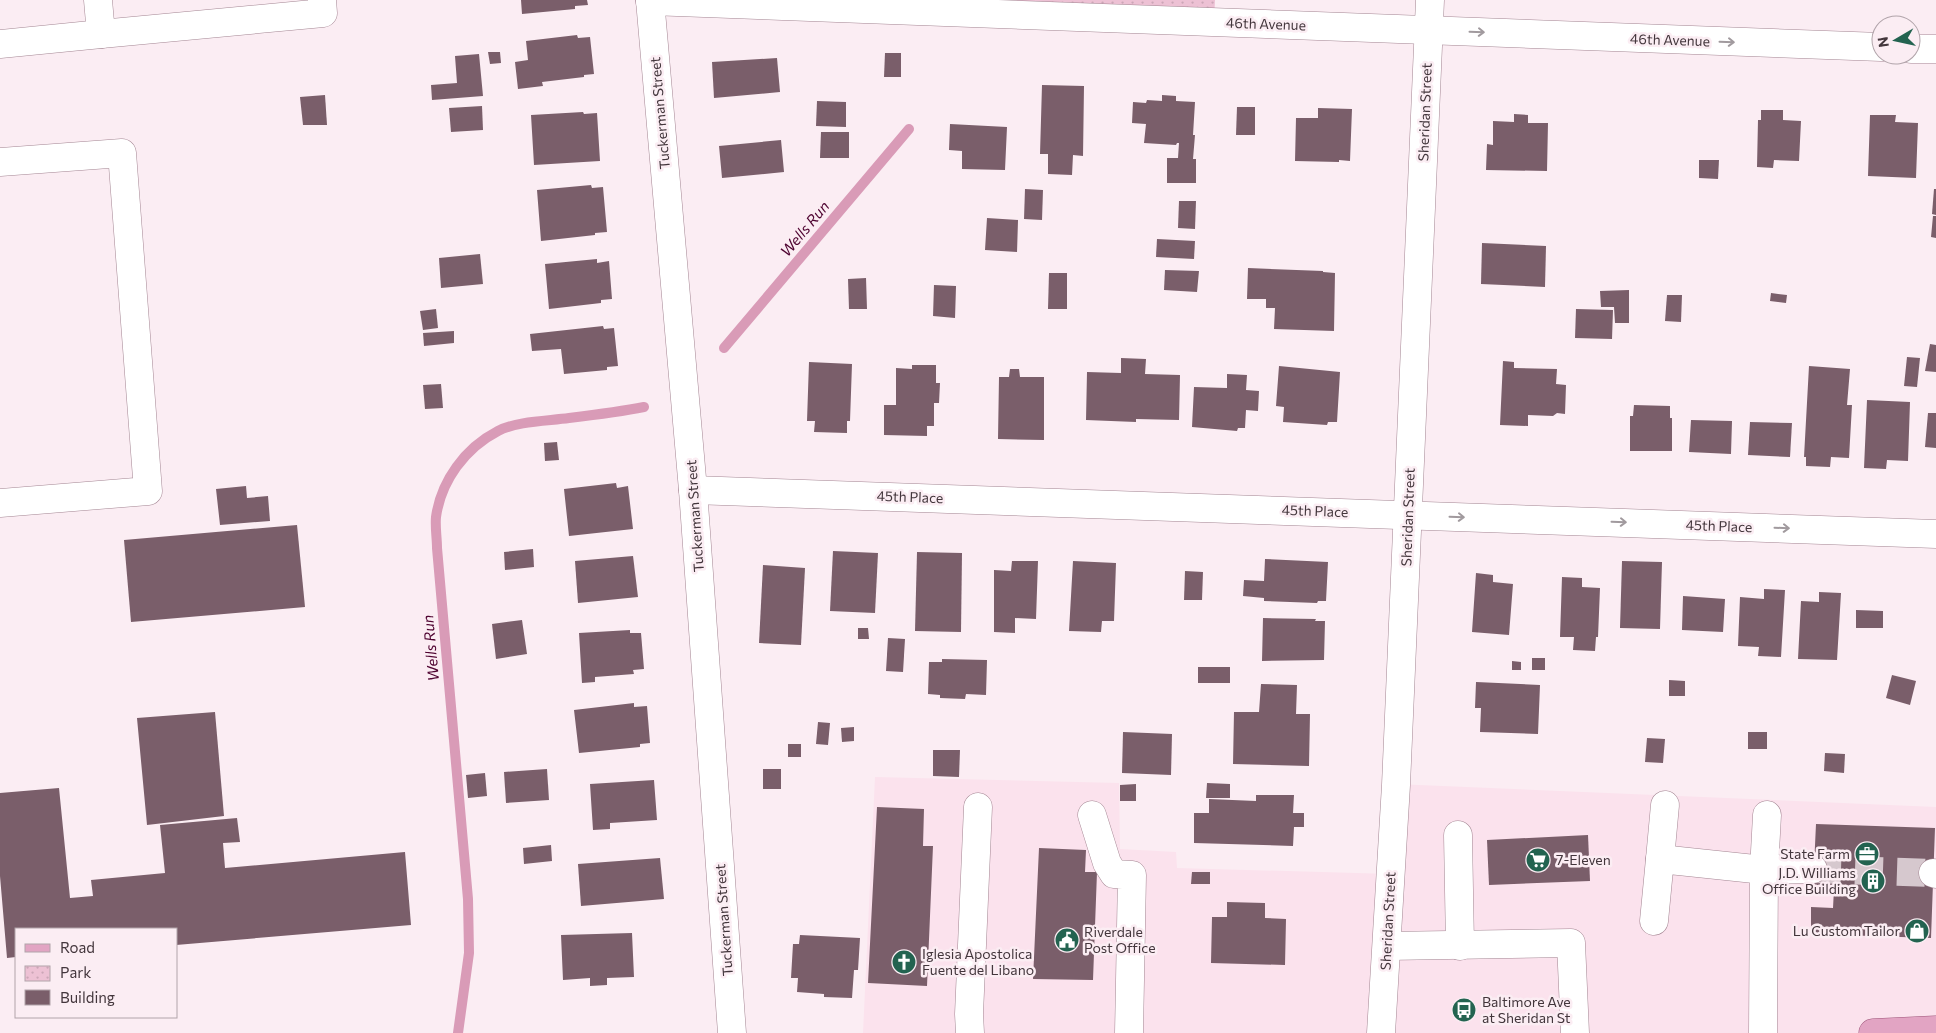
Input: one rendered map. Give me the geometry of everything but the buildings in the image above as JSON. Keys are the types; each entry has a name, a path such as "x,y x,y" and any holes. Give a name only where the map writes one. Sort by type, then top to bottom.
{"main road":[{"path":"1873,1033 1936,1030"}],"street":[{"path":"98,0 101,34"},
{"path":"0,44 323,13 322,0"},
{"name":"Sheridan Street","path":"1381,1033 1396,785 1430,0"},
{"name":"46th Avenue","path":"650,1 1871,47"},
{"name":"Tuckerman Street","path":"650,1 693,490 732,1033"},
{"path":"1921,49 1936,50"},
{"path":"0,162 122,153 148,491 0,503"},
{"name":"45th Place","path":"693,490 1936,534"},
{"path":"1654,921 1665,805"},
{"path":"970,1033 969,1014 978,807"},
{"path":"1092,815 1107,863 1114,874 1132,875 1129,1033"},
{"path":"1764,1033 1764,870 1767,815"},
{"path":"1458,835 1460,946"},
{"path":"1660,859 1764,870 1814,869"},
{"path":"1387,946 1571,943 1575,1033"}],"shaded area":[{"path":"875,777 1119,783 1120,849 1176,852 1177,868 1391,874 1395,784 1936,807 1936,1030 1873,1033 863,1033"}],"green space":[{"path":"1000,0 1215,0 1214,21 999,15"}],"waterway":[{"name":"Wells Run","path":"724,348 909,129"},
{"name":"Wells Run","path":"458,1033 469,953 468,899 437,548 436,517 439,504 443,491 456,467 475,447 498,431 523,423 597,415 644,407"}],"tunnel":[{"path":"1813,869 1933,873"}],"place":[{"name":"State Farm","path":"1867,854"},
{"name":"7-Eleven","path":"1538,860"},
{"name":"J.D. Williams Office Building","path":"1873,881"},
{"name":"Lu Custom Tailor","path":"1917,931"},
{"name":"Riverdale Post Office","path":"1067,940"},
{"name":"Iglesia Apostolica Fuente del Libano","path":"904,962"},
{"name":"Baltimore Ave at Sheridan St","path":"1464,1010"}]}
